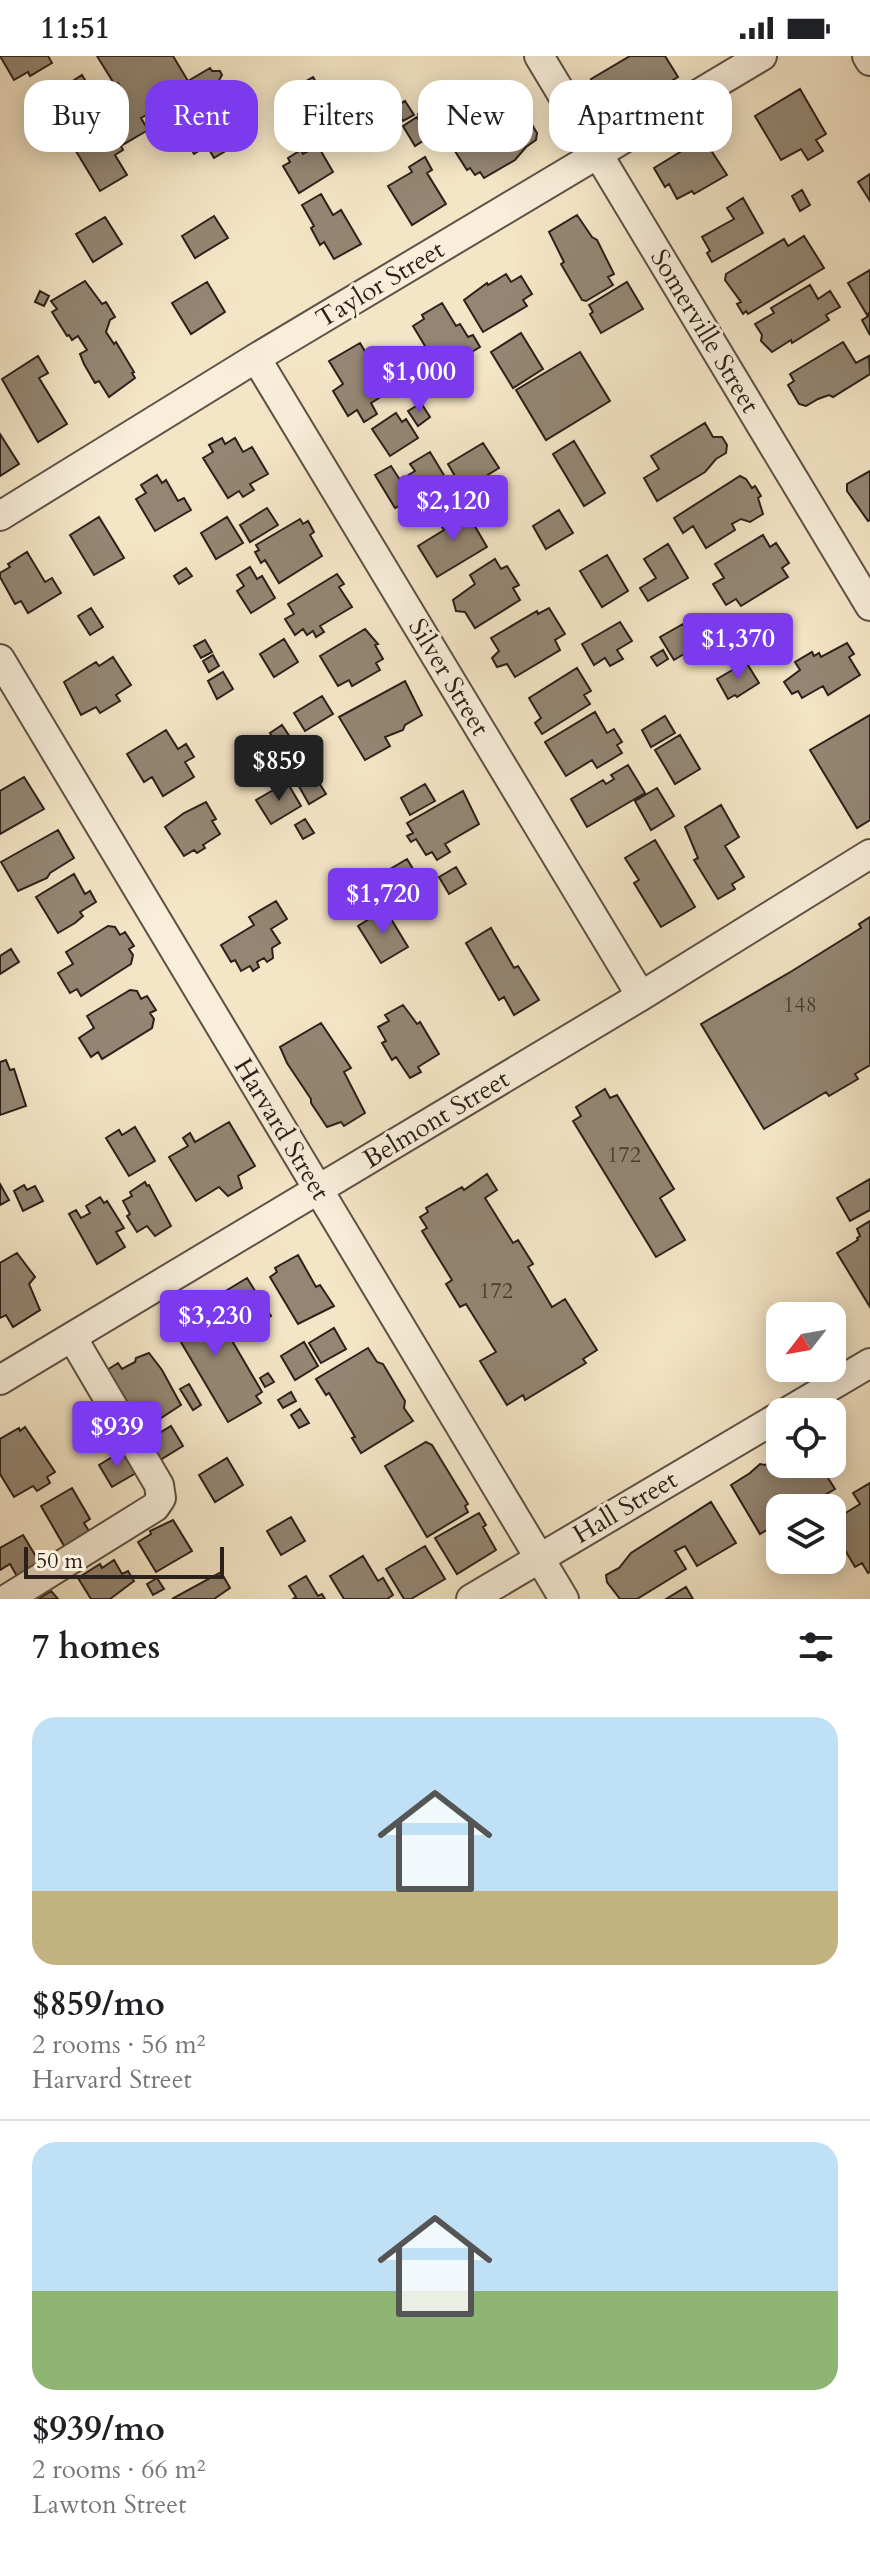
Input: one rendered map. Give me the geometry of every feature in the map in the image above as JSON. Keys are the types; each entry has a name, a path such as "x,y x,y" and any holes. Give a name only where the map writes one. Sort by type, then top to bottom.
{"street":[{"name":"Somerville Street","path":"539,56 870,606"},
{"name":"Taylor Street","path":"0,516 256,358 762,56"},
{"name":"Silver Street","path":"256,358 641,996"},
{"name":"Harvard Street","path":"0,659 564,1599"},
{"name":"Belmont Street","path":"0,1380 641,996 870,854"},
{"path":"7,1599 155,1507 161,1498 159,1485 72,1337"},
{"path":"813,1398 868,1369"},
{"name":"Hall Street","path":"471,1599 766,1424"}],"building":[{"path":"0,56 48,56 52,63 30,76 28,72 14,80"},
{"path":"97,56 173,56 187,80 145,80 145,116 141,118 145,132 129,141 129,80 112,80"},
{"path":"630,56 665,56 678,77 673,80 591,79"},
{"path":"210,68 220,71 219,80 190,80"},
{"path":"800,89 826,134 816,140 823,151 808,160 801,149 781,160 755,116"},
{"path":"405,101 414,115 403,121 402,120 402,103"},
{"path":"417,117 418,144 415,146 403,126"},
{"path":"533,126 537,133 533,142"},
{"path":"76,152 120,152 115,155 127,175 100,191"},
{"path":"210,152 224,152 214,158"},
{"path":"298,152 321,152 333,172 299,193 283,166"},
{"path":"456,152 522,152 515,160 484,178 480,172 475,175 470,168 467,170"},
{"path":"680,152 712,152 727,175 694,194 692,191 677,199 669,184 665,187 654,168"},
{"path":"425,157 432,170 427,173 446,204 412,225 388,186 412,172 409,167"},
{"path":"870,174 870,201 858,182"},
{"path":"802,190 810,205 800,211 792,196"},
{"path":"321,194 333,215 341,210 361,244 334,259 324,242 320,245 302,205"},
{"path":"743,198 763,233 712,262 702,237 734,219 727,208"},
{"path":"577,215 597,240 614,274 608,277 613,285 586,301 582,300 561,264 564,262 549,232"},
{"path":"214,216 228,238 195,258 182,236"},
{"path":"105,217 122,244 93,262 76,234"},
{"path":"804,236 824,268 748,314 746,311 743,314 737,304 741,302 725,280 726,274 784,239 788,246"},
{"path":"870,270 870,312 867,315 848,283"},
{"path":"506,274 511,282 521,276 532,294 523,300 527,306 483,332 464,300"},
{"path":"85,281 102,304 106,302 115,317 110,320 106,332 114,344 116,342 134,372 135,378 109,397 99,381 95,383 84,364 80,354 87,350 78,336 72,340 67,336 52,312 57,309 51,301"},
{"path":"207,282 225,312 191,334 172,303"},
{"path":"627,282 643,309 601,333 590,314 593,312 589,305"},
{"path":"810,285 818,299 830,291 840,307 826,315 829,320 772,352 761,341 762,335 755,324 774,313 771,308"},
{"path":"40,291 49,296 44,306 35,302"},
{"path":"442,303 456,326 460,324 468,337 473,335 480,347 440,371 413,326 424,319 422,315"},
{"path":"870,315 870,335 862,320"},
{"path":"521,333 543,369 513,388 491,352"},
{"path":"843,342 856,363 869,356 870,374 833,397 829,395 806,406 799,404 788,385 794,381 790,374"},
{"path":"360,343 389,392 371,403 377,414 364,422 357,410 348,416 333,391 343,384 329,361"},
{"path":"580,352 610,401 546,440 516,390"},
{"path":"38,356 48,373 39,378 67,424 38,442 2,379"},
{"path":"421,403 430,417 418,426 408,411"},
{"path":"396,413 402,422 406,419 418,438 390,456 372,429"},
{"path":"705,423 713,437 722,437 727,445 726,453 705,472 657,501 644,478 659,469 651,456"},
{"path":"0,434 19,464 0,476"},
{"path":"222,438 225,444 235,438 243,452 252,447 268,474 250,484 254,490 243,497 239,491 228,498 203,458 213,452 209,445"},
{"path":"574,441 605,493 584,506 553,454"},
{"path":"483,443 499,468 463,490 448,464"},
{"path":"430,452 454,492 410,519 401,505 395,508 375,475 391,466 400,480 415,471 410,464"},
{"path":"870,471 868,521 847,491 847,484"},
{"path":"157,475 162,483 166,480 178,501 184,498 191,510 155,531 136,499 146,493 141,485"},
{"path":"740,476 752,488 755,486 761,496 758,498 763,514 750,522 741,519 732,524 735,530 706,548 693,526 683,533 674,518"},
{"path":"463,506 487,547 437,577 418,546 444,530 438,521"},
{"path":"267,508 278,525 250,542 240,525"},
{"path":"559,510 573,533 546,549 533,526"},
{"path":"99,517 124,558 94,575 70,535"},
{"path":"227,517 243,543 216,559 201,533"},
{"path":"300,519 303,524 308,521 314,532 310,535 322,556 279,583 265,560 261,563 255,552 259,550 256,545"},
{"path":"763,535 770,547 776,543 789,563 782,568 788,577 741,606 736,599 726,605 713,584 724,578 715,564"},
{"path":"668,544 688,578 648,601 640,588 656,578 644,559"},
{"path":"27,552 45,582 52,578 61,593 28,613 21,601 15,604 0,577 0,573 10,567 8,564"},
{"path":"607,555 628,591 602,607 580,571"},
{"path":"495,559 501,569 507,566 519,585 513,588 520,600 475,628 465,612 456,611 453,600 475,584 470,575"},
{"path":"250,567 257,579 262,576 275,598 251,613 237,591 244,586 237,575"},
{"path":"186,568 192,576 179,584 174,576"},
{"path":"337,574 344,584 339,587 352,607 320,626 324,632 316,637 313,631 307,635 303,629 295,635 285,619 294,614 288,604"},
{"path":"91,608 103,627 90,635 78,616"},
{"path":"549,608 565,634 555,640 560,650 515,677 507,664 497,667 492,658 499,651 491,638 537,611 538,614"},
{"path":"620,622 632,641 617,650 623,659 610,666 605,658 594,665 582,644"},
{"path":"683,624 697,646 674,660 660,637"},
{"path":"365,629 378,644 375,645 383,659 376,663 380,670 352,686 349,680 338,686 320,656"},
{"path":"284,639 298,662 274,677 260,654"},
{"path":"205,640 212,652 201,658 194,646"},
{"path":"847,643 854,654 849,657 860,675 828,695 823,686 802,698 798,691 792,694 784,682 800,670 795,662 812,652 814,656 819,653 821,657"},
{"path":"663,650 668,659 657,666 651,657"},
{"path":"213,655 219,666 209,672 203,661"},
{"path":"113,657 131,685 116,695 120,701 100,713 96,707 81,715 64,682 96,662 99,666"},
{"path":"746,662 759,683 728,699 717,679"},
{"path":"577,668 591,691 584,695 590,704 542,734 535,723 541,718 529,698"},
{"path":"223,672 233,689 217,699 208,681"},
{"path":"405,681 422,715 405,725 403,730 385,737 390,746 365,760 339,717"},
{"path":"322,696 333,714 305,731 294,713"},
{"path":"595,712 607,733 614,729 622,742 617,745 622,753 597,768 592,760 566,776 545,742"},
{"path":"870,715 870,820 857,828 810,750"},
{"path":"665,716 675,733 651,747 642,730"},
{"path":"282,725 290,737 277,745 270,733"},
{"path":"166,730 178,749 186,744 194,757 185,762 194,777 163,796 152,777 144,782 127,754"},
{"path":"680,735 700,769 675,784 655,750"},
{"path":"308,765 326,794 309,804 292,774"},
{"path":"628,765 645,793 587,827 571,799 603,780 606,784 614,779 611,775"},
{"path":"24,777 44,809 0,834 0,791"},
{"path":"287,782 301,806 271,824 256,800"},
{"path":"425,784 435,801 410,815 401,798"},
{"path":"657,788 674,816 651,830 635,801"},
{"path":"463,791 479,824 445,844 450,852 437,860 432,852 426,855 416,839 411,842 407,836 413,833 407,823"},
{"path":"206,802 220,834 197,853 194,850 184,856 165,827"},
{"path":"721,805 739,837 725,846 744,877 732,884 735,889 718,899 694,860 698,858 685,827"},
{"path":"305,819 314,833 303,839 295,825"},
{"path":"58,830 74,858 47,878 18,891 1,862"},
{"path":"655,840 695,907 661,927 634,883 639,880 625,858"},
{"path":"407,859 421,882 399,895 385,872"},
{"path":"456,867 466,884 449,894 439,877"},
{"path":"74,874 85,894 90,891 96,902 80,912 83,916 75,923 58,933 36,897"},
{"path":"350,898 364,907 356,918 343,909"},
{"path":"276,901 287,919 271,929 280,943 272,948 273,958 267,962 264,958 257,962 259,967 253,971 250,966 241,971 235,960 231,962 221,945 254,925 249,917"},
{"path":"385,909 408,947 381,963 358,926"},
{"path":"870,917 870,1065 855,1074 858,1079 829,1096 826,1092 764,1129 701,1024 861,928 859,924"},
{"path":"108,926 115,927 120,935 125,932 134,946 129,949 133,955 131,964 81,996 77,989 70,993 58,973 73,964 66,952"},
{"path":"491,928 514,968 518,966 539,1000 514,1015 504,997 499,1000 466,943"},
{"path":"11,949 19,962 0,974 0,956"},
{"path":"130,990 137,991 141,999 147,996 156,1010 150,1013 154,1019 152,1028 102,1059 98,1052 91,1057 79,1038 94,1028 87,1016"},
{"path":"403,1005 417,1024 420,1022 439,1054 418,1067 421,1072 410,1078 396,1057 392,1060 382,1043 386,1041 378,1027 389,1021 385,1015"},
{"path":"321,1023 351,1068 344,1072 365,1113 344,1126 341,1122 327,1127 280,1047"},
{"path":"6,1060 10,1070 14,1069 26,1106 0,1115 0,1062"},
{"path":"605,1089 610,1098 617,1095 674,1189 660,1198 685,1240 656,1257 573,1121 581,1116 576,1107"},
{"path":"229,1122 255,1166 238,1176 242,1188 228,1196 219,1187 196,1201 169,1157 188,1146 183,1138 190,1133 195,1142"},
{"path":"135,1127 155,1161 129,1176 106,1138 119,1130 122,1135"},
{"path":"487,1174 497,1190 485,1198 513,1243 518,1240 533,1264 528,1267 552,1307 565,1299 597,1350 583,1359 586,1363 525,1400 523,1395 507,1405 480,1361 496,1352 466,1304 460,1307 446,1284 452,1280 422,1231 427,1228 420,1217 428,1212 426,1208 462,1187 464,1190"},
{"path":"870,1179 870,1210 850,1221 837,1198"},
{"path":"145,1182 171,1226 155,1236 147,1226 137,1232 127,1216 130,1214 123,1201"},
{"path":"0,1184 9,1200 0,1205"},
{"path":"24,1185 27,1190 35,1186 43,1201 23,1211 14,1191"},
{"path":"100,1197 104,1203 107,1201 124,1228 116,1232 125,1247 97,1264 69,1214 76,1210 81,1218 90,1213 86,1206"},
{"path":"870,1221 870,1307 837,1253 858,1240 857,1229"},
{"path":"17,1253 35,1277 29,1284 40,1310 13,1327 6,1315 0,1318 0,1263"},
{"path":"298,1255 316,1287 320,1285 334,1306 298,1324 270,1277 277,1272 275,1268"},
{"path":"247,1278 271,1316 252,1328 249,1323 231,1334 212,1304 226,1295 224,1292"},
{"path":"200,1294 221,1329 224,1327 262,1392 256,1396 261,1403 228,1422 165,1315"},
{"path":"334,1328 346,1349 321,1363 309,1343"},
{"path":"304,1342 318,1366 295,1380 281,1356"},
{"path":"368,1348 377,1362 383,1364 413,1421 361,1453 329,1393 326,1395 316,1379"},
{"path":"149,1353 181,1405 161,1418 155,1408 136,1419 107,1370 118,1363 122,1369"},
{"path":"268,1373 274,1382 265,1387 260,1378"},
{"path":"189,1384 201,1405 193,1410 180,1389"},
{"path":"291,1392 296,1401 283,1408 278,1400"},
{"path":"300,1409 309,1423 299,1428 291,1415"},
{"path":"171,1426 183,1446 160,1460 148,1440"},
{"path":"25,1427 55,1472 47,1477 50,1483 37,1491 33,1486 14,1497 0,1474 0,1439"},
{"path":"426,1442 432,1445 468,1504 465,1506 468,1512 427,1537 385,1466"},
{"path":"122,1451 136,1473 112,1487 99,1465"},
{"path":"227,1458 243,1485 215,1502 199,1475"},
{"path":"760,1464 765,1465 766,1478 828,1478 835,1489 827,1494 766,1494 766,1530 760,1534 731,1485"},
{"path":"870,1483 868,1573 862,1563 855,1567 846,1552 846,1513 860,1504 853,1493"},
{"path":"72,1488 90,1519 84,1523 92,1536 67,1551 41,1506"},
{"path":"711,1502 736,1543 697,1566 685,1546 675,1551 686,1569 637,1599 620,1599 607,1582 606,1575 619,1568 631,1553"},
{"path":"479,1513 496,1550 457,1574 435,1538"},
{"path":"291,1517 305,1541 281,1555 267,1531"},
{"path":"173,1520 192,1551 156,1572 138,1542 151,1534 150,1531"},
{"path":"23,1535 41,1565 18,1578 10,1564 0,1570 0,1548"},
{"path":"425,1546 445,1579 411,1599 404,1599 386,1569"},
{"path":"363,1556 378,1581 383,1578 393,1595 387,1599 344,1599 330,1576"},
{"path":"114,1560 122,1574 128,1571 134,1581 110,1599 91,1599 78,1578 100,1564 102,1568"},
{"path":"221,1572 230,1588 214,1599 172,1599"},
{"path":"306,1576 318,1596 322,1594 325,1599 293,1599 296,1597 289,1586"},
{"path":"157,1578 164,1589 153,1595 147,1584"},
{"path":"686,1587 693,1599 666,1599"},
{"path":"51,1591 58,1599 39,1599"}]}
